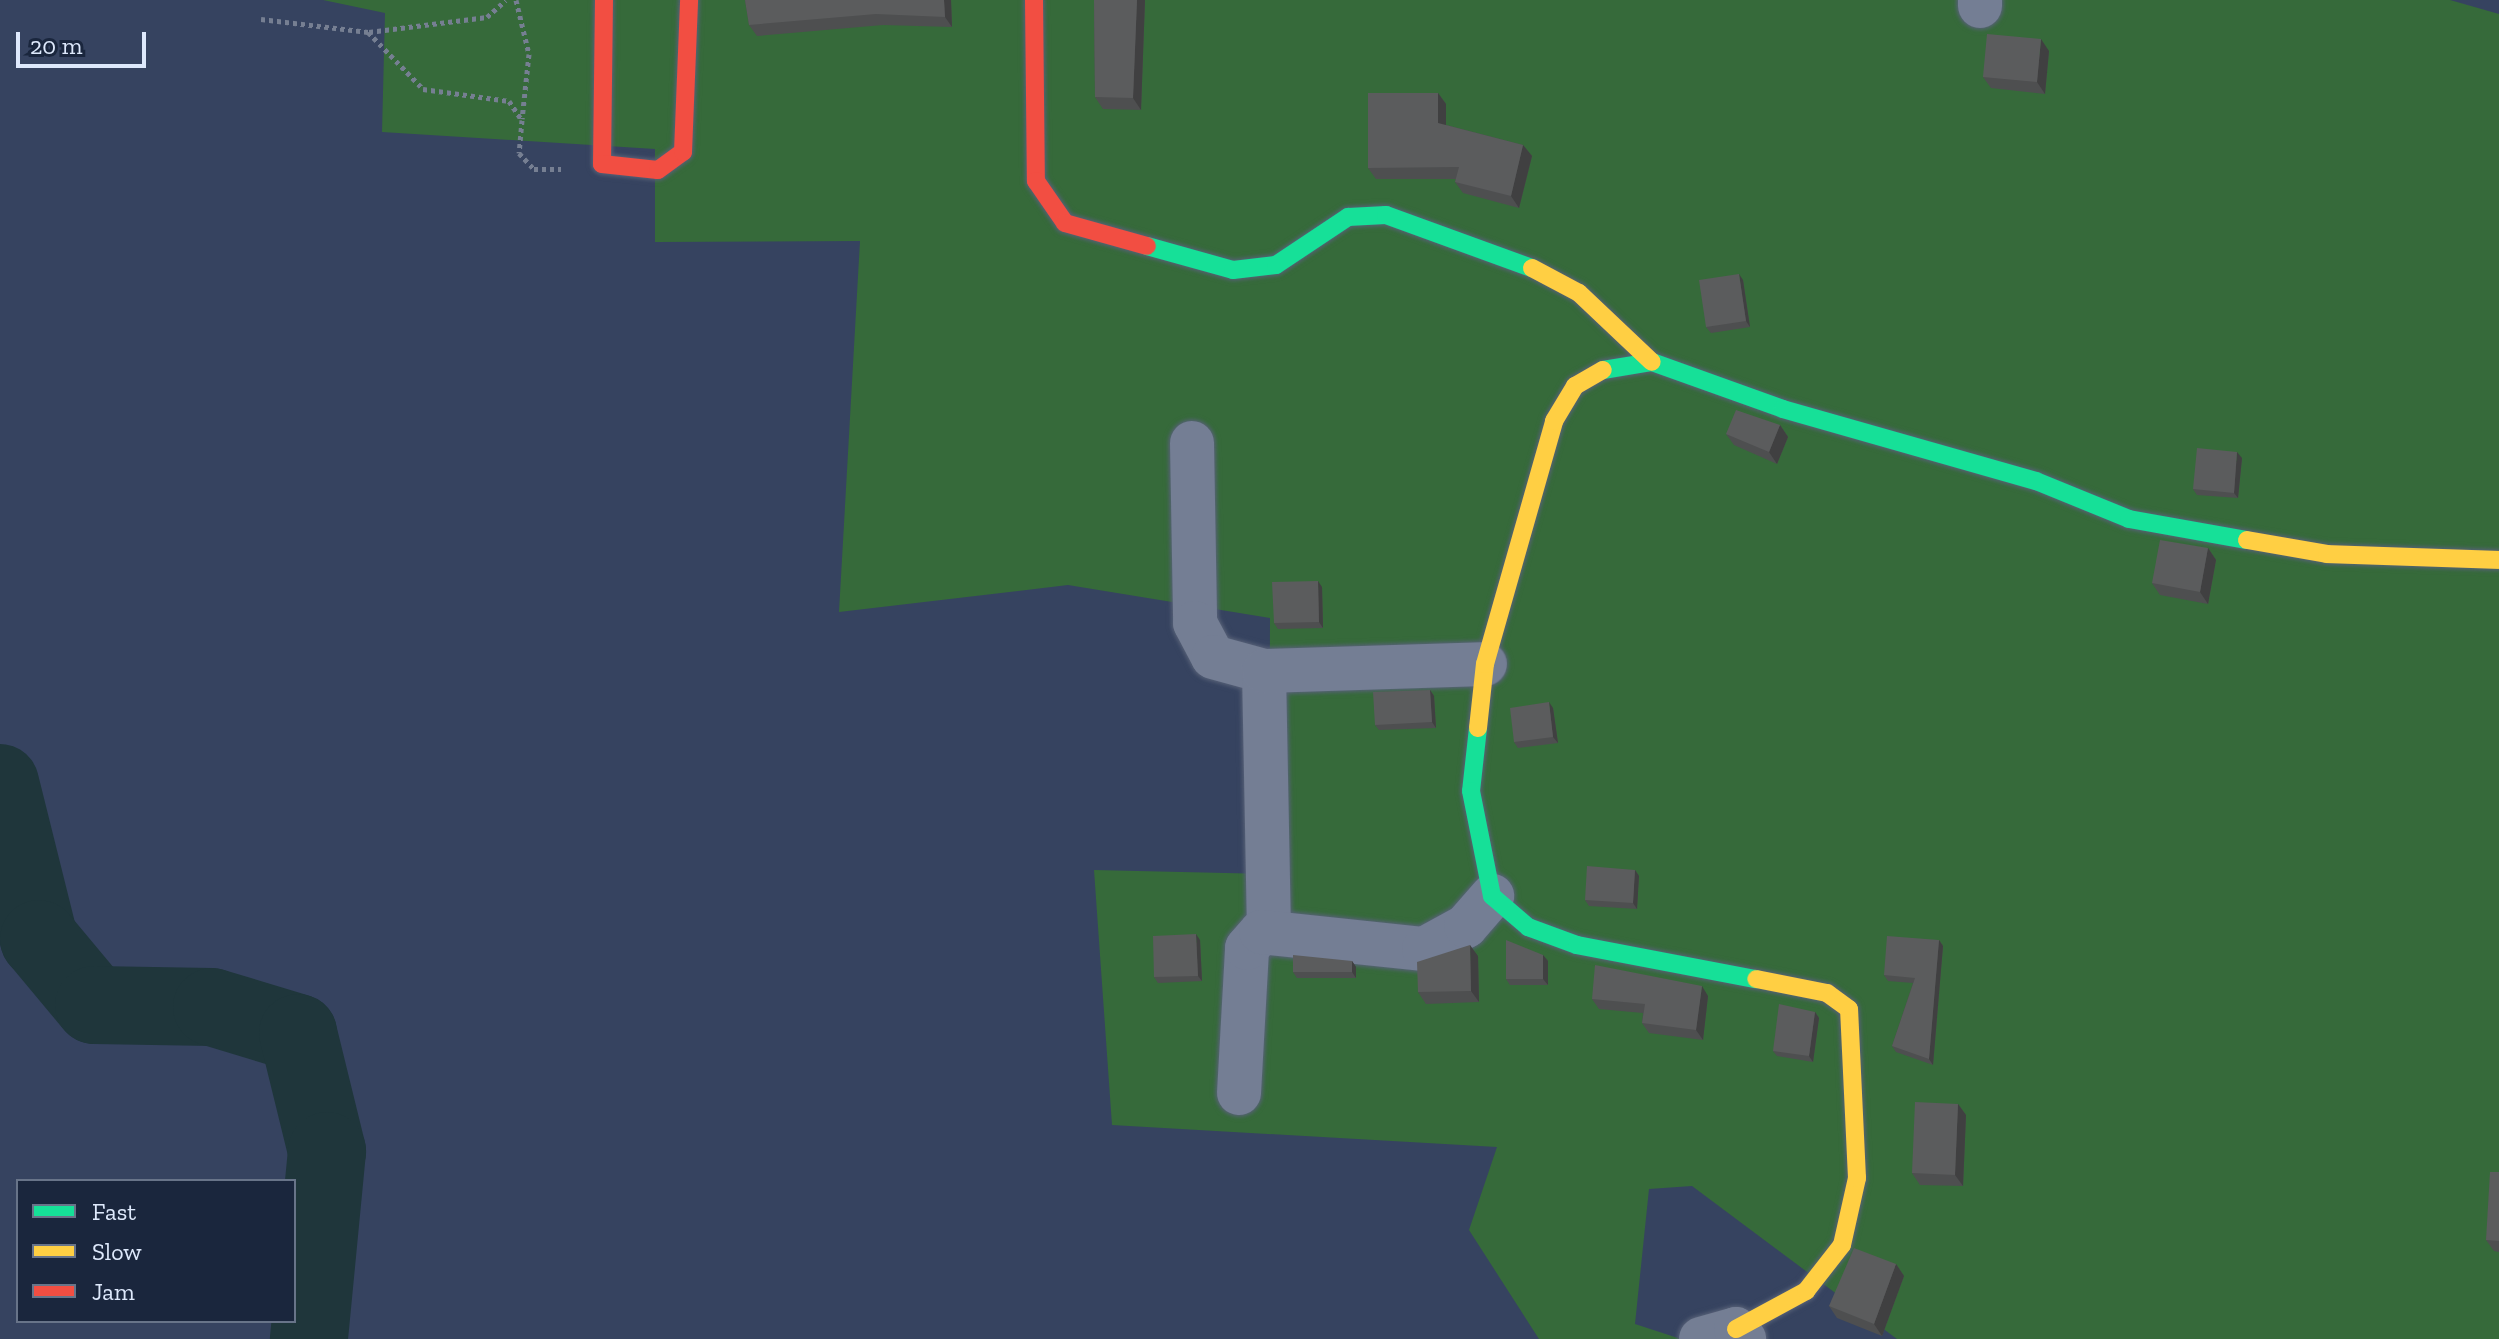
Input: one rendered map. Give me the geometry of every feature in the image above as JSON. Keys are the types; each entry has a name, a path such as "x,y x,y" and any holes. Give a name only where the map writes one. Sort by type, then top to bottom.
{"street":[{"path":"604,0 602,164 658,170 683,152 689,0"},
{"path":"1034,0 1036,181 1065,223 1233,270 1276,265 1348,217 1386,215 1504,253 1579,293 1652,362 1783,409 2036,481 2129,519 2327,554 2499,560"},
{"path":"1652,362 1590,372 1554,421 1485,664 1471,791 1492,896 1528,927 1577,945 1827,993 1849,1009 1856,1044 1857,1178 1842,1245 1806,1291 1727,1336"},
{"path":"1192,443 1195,623 1213,657 1264,671 1485,664"},
{"path":"1239,1093 1247,948 1269,927 1264,671"},
{"path":"1269,927 1424,949 1459,931 1492,896"}],"path":[{"path":"261,19 368,32 487,17 506,0"},
{"path":"516,0 529,54 519,153 534,169 602,164"},
{"path":"368,32 423,89 509,101 522,120"}],"green space":[{"path":"323,0 2450,0 2499,14 2499,1339 1897,1339 1692,1186 1649,1189 1635,1324 1681,1339 1539,1339 1469,1230 1497,1147 1112,1125 1094,870 1269,874 1270,618 1068,585 839,612 860,241 655,242 655,149 382,132 385,13"}],"building":[{"path":"745,0 944,0 945,17 876,14 749,25"},
{"path":"1094,0 1137,0 1133,98 1095,97"},
{"path":"1987,34 2041,39 2037,82 1983,77"},
{"path":"1368,93 1438,93 1438,123 1523,145 1511,196 1455,182 1459,167 1368,168"},
{"path":"1739,274 1746,321 1706,327 1699,280"},
{"path":"1736,410 1780,425 1769,452 1726,434"},
{"path":"2197,448 2237,452 2234,493 2193,489"},
{"path":"2160,540 2208,548 2200,592 2152,583"},
{"path":"1318,581 1319,622 1274,623 1272,582"},
{"path":"1430,690 1432,722 1375,725 1373,692"},
{"path":"1549,702 1553,737 1514,742 1510,708"},
{"path":"1587,866 1635,870 1633,903 1585,900"},
{"path":"1196,934 1198,976 1154,977 1153,936"},
{"path":"1887,936 1939,940 1929,1059 1892,1046 1915,978 1884,975"},
{"path":"1506,940 1543,955 1543,979 1506,979"},
{"path":"1470,945 1471,991 1418,992 1417,962"},
{"path":"1293,955 1352,961 1352,972 1293,972"},
{"path":"1595,965 1702,986 1696,1030 1642,1023 1645,1004 1592,999"},
{"path":"1779,1004 1815,1012 1809,1056 1773,1051"},
{"path":"1915,1102 1958,1104 1955,1175 1912,1173"},
{"path":"2490,1172 2499,1172 2499,1241 2486,1240"},
{"path":"1854,1248 1896,1264 1874,1324 1829,1306"}],"waterway":[{"path":"0,783 39,939 94,1005 212,1007 298,1033 327,1151 309,1339"}],"traffic: fast":[{"path":"1147,246 1233,270 1276,265 1348,217 1386,215 1532,268"},
{"path":"1603,370 1652,362 1783,409 2036,481 2129,519 2247,540"},
{"path":"1478,728 1471,791 1492,896 1528,927 1577,945 1756,979"}],"traffic: slow":[{"path":"1532,268 1579,293 1652,362"},
{"path":"1478,728 1485,664 1554,421 1575,386 1603,370"},
{"path":"2247,540 2327,554 2499,560"},
{"path":"1736,1329 1806,1291 1842,1245 1857,1178 1849,1009 1827,993 1756,979"}],"traffic: jam":[{"path":"604,0 602,164 658,170 683,152 689,0"},
{"path":"1034,0 1036,181 1065,223 1147,246"}]}
